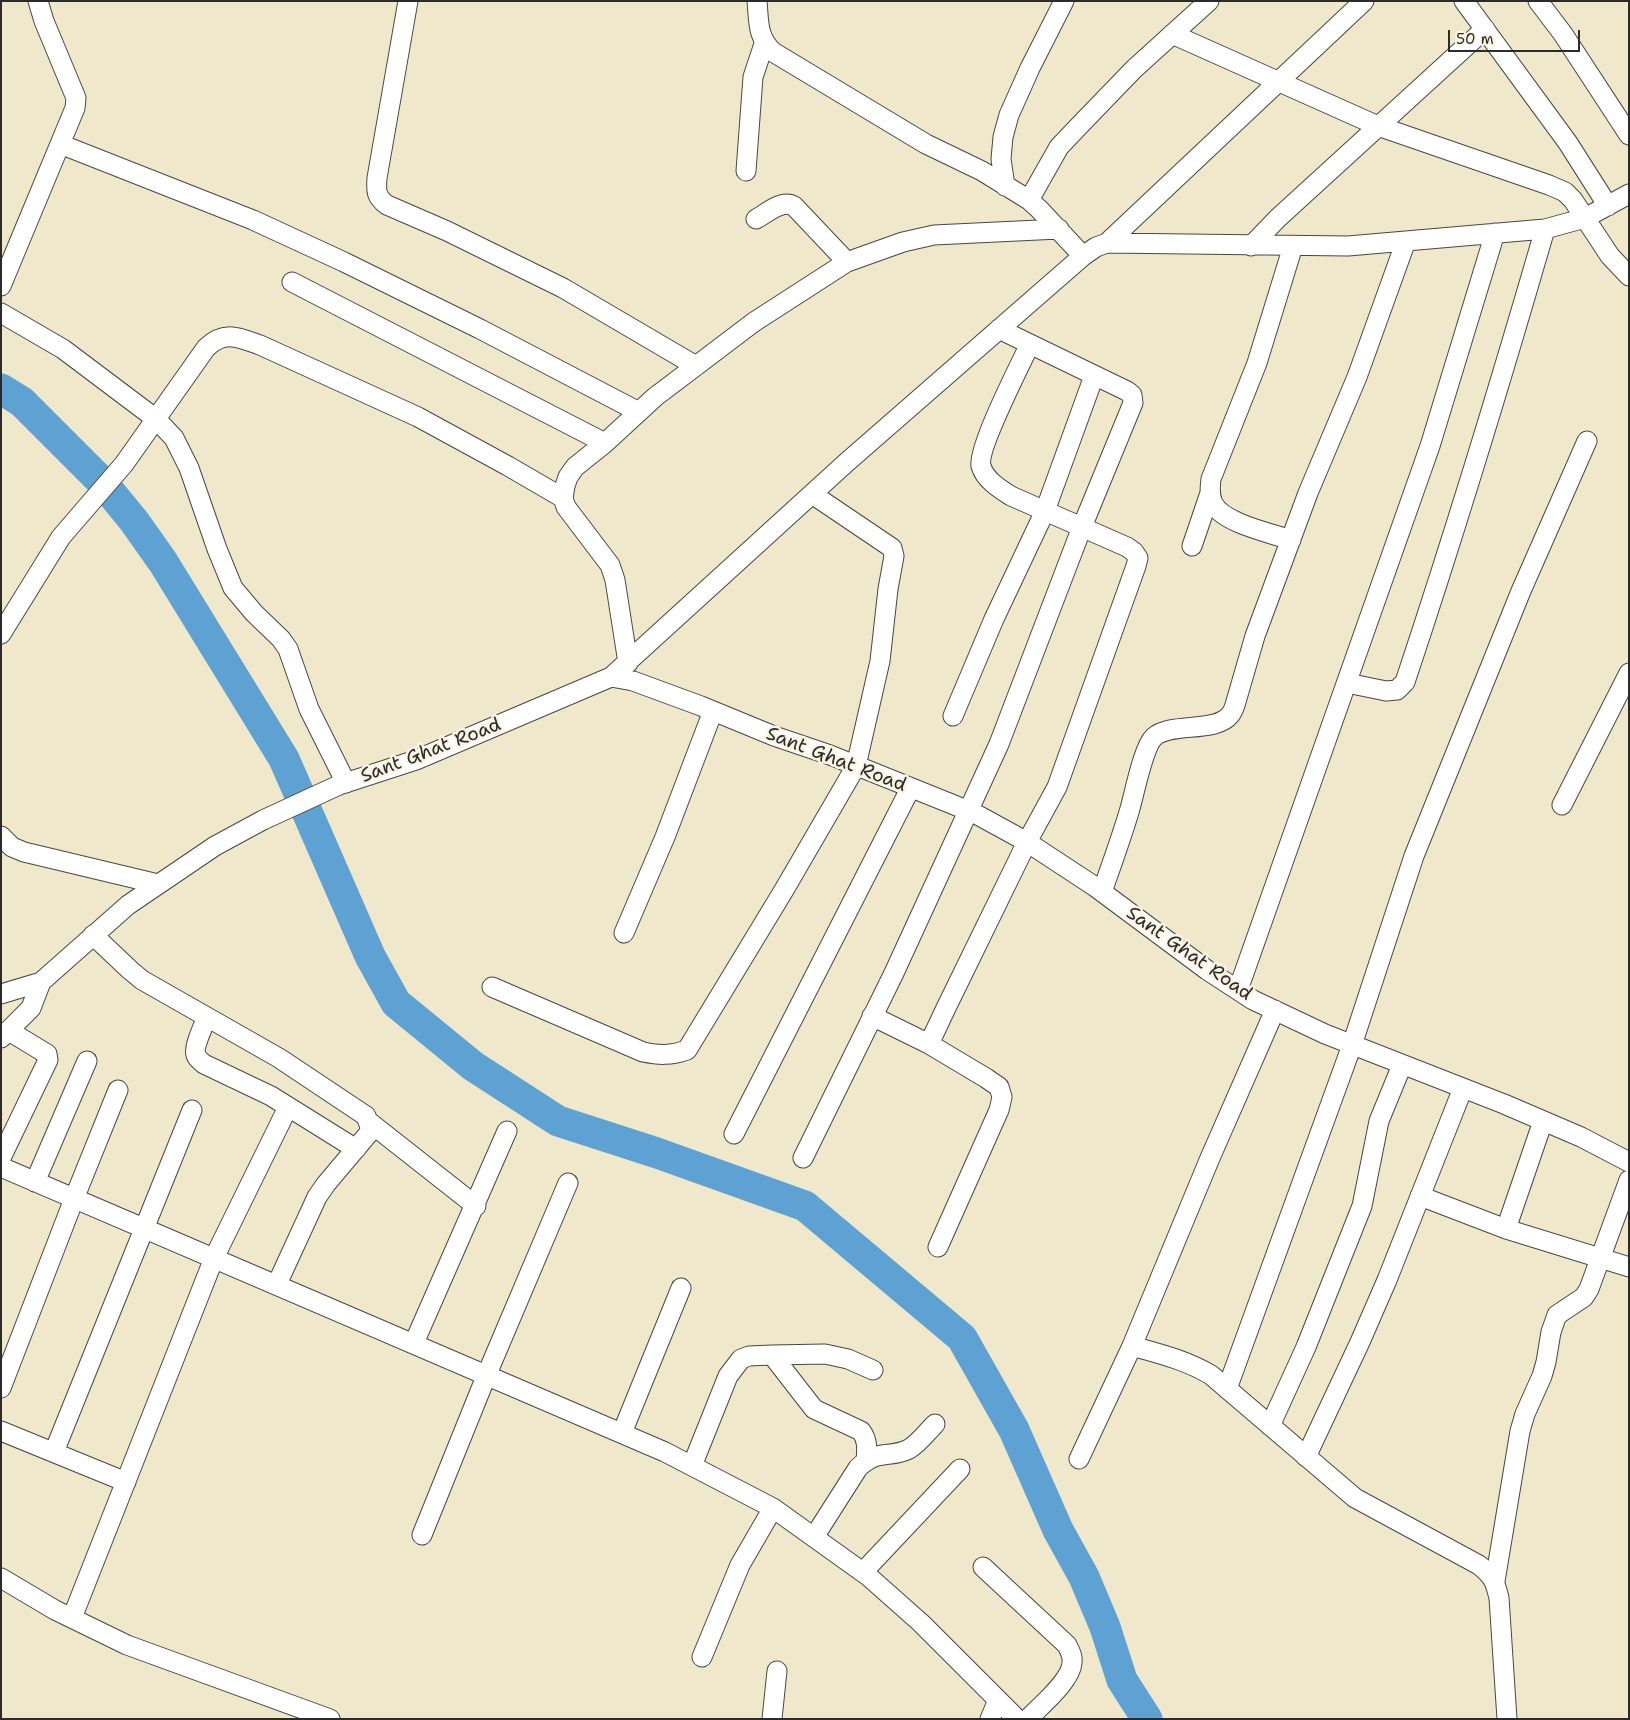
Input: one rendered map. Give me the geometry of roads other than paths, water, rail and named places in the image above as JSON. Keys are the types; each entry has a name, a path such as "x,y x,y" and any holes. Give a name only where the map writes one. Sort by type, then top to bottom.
{"street":[{"path":"1,286 75,108 76,98 44,21 38,1"},
{"path":"408,1 377,178 376,191 379,199 387,205 447,231 563,288 696,366"},
{"path":"757,1 761,36 764,44 773,52 926,144 982,171 1029,200 1084,256"},
{"path":"1005,186 1001,159 1003,137 1009,115 1030,68 1064,1"},
{"path":"1029,200 1059,147 1134,69 1209,1"},
{"path":"1107,243 1364,1"},
{"path":"1464,1 1568,143 1608,206"},
{"path":"1538,1 1563,34 1629,134"},
{"path":"1251,246 1278,218 1485,29"},
{"path":"1172,34 1278,83 1378,126 1565,192 1573,200 1610,256 1629,276"},
{"path":"746,171 753,77 764,44"},
{"path":"60,144 254,220 317,249 480,329 639,412"},
{"path":"612,677 812,494 1096,247 1107,243 1348,246 1545,229 1585,218 1629,194"},
{"path":"756,220 784,203 790,203 847,262"},
{"path":"628,663 615,580 604,556 566,507 563,498 568,477 575,467 605,444 655,397 754,322 847,262 903,242 934,235 1059,229"},
{"path":"1347,683 1386,691 1398,690 1405,682 1504,373 1545,229"},
{"path":"1238,990 1430,446 1495,233"},
{"path":"1102,892 1129,812 1146,753 1153,738 1160,733 1172,730 1196,728 1224,721 1230,715 1235,705 1255,636 1308,493 1357,376 1406,241"},
{"path":"1192,546 1210,493 1211,479 1257,363 1293,246"},
{"path":"292,282 605,444"},
{"path":"1,313 63,349 156,419 174,438 189,468 217,549 233,588 288,649 309,709 343,784"},
{"path":"803,1158 894,974 999,744 1082,527 1133,403 1132,395 1127,391 1000,329"},
{"path":"1,634 61,538 124,464 206,348 214,340 226,336 239,337 260,345 418,418 563,498"},
{"path":"929,1044 1027,842 1057,787 1138,558 1134,552 1011,496 996,486 981,468 980,460 996,416 1030,344"},
{"path":"954,716 994,619 1045,511 1094,376"},
{"path":"1227,1389 1352,1045 1414,856 1521,591 1587,441"},
{"path":"1210,493 1213,504 1220,513 1231,519 1291,540"},
{"path":"492,988 643,1052 660,1055 677,1054 687,1050 784,890 856,766 880,661 888,588 894,556 892,548 812,494"},
{"path":"1562,805 1629,673"},
{"name":"Sant Ghat Road","path":"41,982 128,905 215,846 263,820 343,784 416,760 612,677 632,681 774,736 830,755 968,811 1027,842 1102,892 1207,970 1253,1000 1325,1034 1581,1137 1629,1162"},
{"path":"624,933 665,837 713,711"},
{"path":"734,1134 910,789"},
{"path":"1,836 12,847 24,852 158,884"},
{"path":"93,935 142,980 279,1058 354,1106 366,1116 370,1127 369,1133 317,1197 277,1284"},
{"path":"1,982 41,982"},
{"path":"1,994 41,982"},
{"path":"1,1158 47,1066 47,1054 5,1034 31,1008 41,982"},
{"path":"1079,1459 1132,1346 1210,1158 1275,1010"},
{"path":"872,1016 929,1044 986,1078 998,1087 1002,1097 999,1110 938,1247"},
{"path":"207,1017 196,1046 197,1058 204,1064 254,1087 356,1149"},
{"path":"35,1182 87,1061"},
{"path":"1270,1426 1306,1347 1362,1206 1379,1121 1402,1065"},
{"path":"1306,1457 1360,1342 1463,1088"},
{"path":"1,1388 118,1090"},
{"path":"72,1618 214,1258 288,1107"},
{"path":"54,1452 192,1110"},
{"path":"368,1121 476,1206"},
{"path":"1506,1229 1543,1121"},
{"path":"414,1343 476,1206 507,1131"},
{"path":"1,1167 622,1433 665,1452 773,1508 863,1572 921,1623 1017,1719"},
{"path":"1495,1581 1524,1414 1542,1376 1551,1332 1557,1315 1584,1297 1589,1289 1629,1180"},
{"path":"422,1535 487,1374 568,1183"},
{"path":"1420,1196 1506,1229 1629,1267"},
{"path":"622,1433 681,1288"},
{"path":"1132,1346 1194,1365 1211,1375 1355,1498 1479,1565 1490,1573 1495,1581 1499,1598 1507,1719"},
{"path":"692,1466 728,1376 741,1358 749,1356 824,1354 848,1359 873,1370"},
{"path":"772,1355 814,1409 861,1431 865,1436 867,1444 866,1461"},
{"path":"814,1537 858,1468 874,1456 907,1450 935,1424"},
{"path":"1,1431 126,1482"},
{"path":"863,1572 960,1469"},
{"path":"702,1658 740,1565 773,1508"},
{"path":"983,1567 1067,1645 1071,1652 1073,1662 1066,1680 1028,1719"},
{"path":"1,1578 72,1618 127,1645 330,1719"},
{"path":"772,1719 777,1671"},
{"path":"990,1719 998,1700"}],"waterway":[{"path":"1,389 22,402 102,482 134,521 163,562 284,759 370,956 396,1003 473,1066 558,1121 657,1153 805,1206 962,1338 1014,1430 1058,1530 1084,1577 1105,1627 1122,1680 1147,1719"}]}
